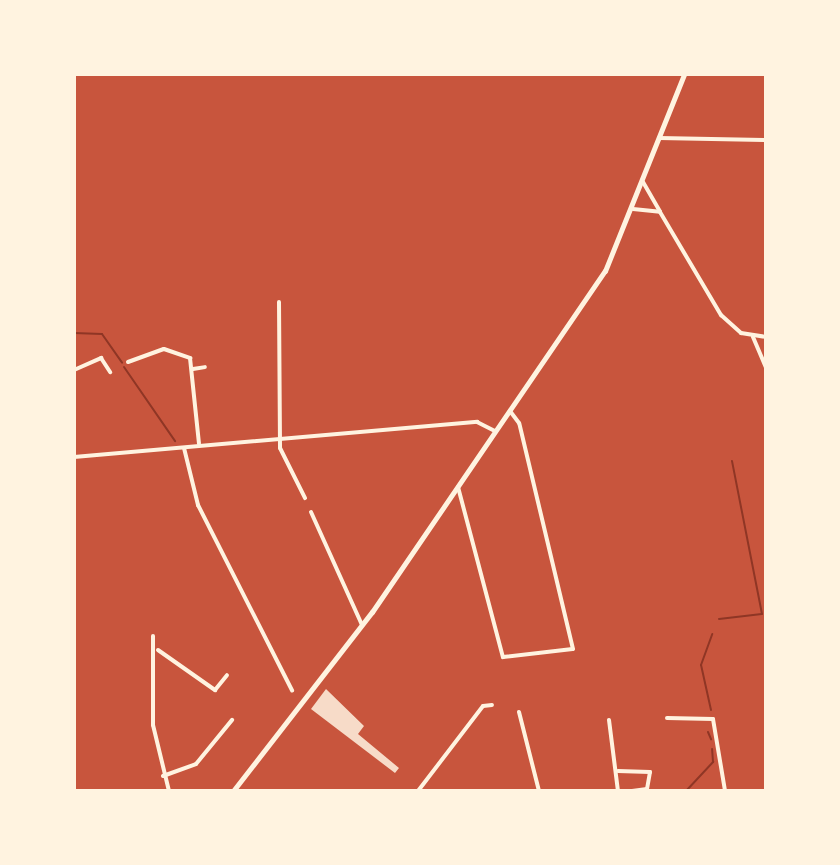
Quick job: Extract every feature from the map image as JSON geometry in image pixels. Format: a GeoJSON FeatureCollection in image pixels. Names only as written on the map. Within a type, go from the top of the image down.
{"type":"FeatureCollection","features":[{"type":"Feature","properties":{"kind":"main road"},"geometry":{"type":"LineString","coordinates":[[233,791],[362,625],[605,271],[633,209],[684,74]]}},
{"type":"Feature","properties":{"kind":"street"},"geometry":{"type":"LineString","coordinates":[[659,138],[766,140]]}},
{"type":"Feature","properties":{"kind":"street"},"geometry":{"type":"LineString","coordinates":[[643,182],[712,304],[753,337],[766,368]]}},
{"type":"Feature","properties":{"kind":"street"},"geometry":{"type":"LineString","coordinates":[[633,209],[660,212]]}},
{"type":"Feature","properties":{"kind":"street"},"geometry":{"type":"LineString","coordinates":[[279,302],[279,439],[305,498]]}},
{"type":"Feature","properties":{"kind":"street"},"geometry":{"type":"LineString","coordinates":[[753,337],[766,337]]}},
{"type":"Feature","properties":{"kind":"street"},"geometry":{"type":"LineString","coordinates":[[128,362],[164,349],[190,358],[199,444]]}},
{"type":"Feature","properties":{"kind":"street"},"geometry":{"type":"LineString","coordinates":[[74,370],[101,358],[110,372]]}},
{"type":"Feature","properties":{"kind":"street"},"geometry":{"type":"LineString","coordinates":[[193,369],[205,367]]}},
{"type":"Feature","properties":{"kind":"street"},"geometry":{"type":"LineString","coordinates":[[458,487],[503,657],[573,649],[519,423],[510,411]]}},
{"type":"Feature","properties":{"kind":"street"},"geometry":{"type":"LineString","coordinates":[[74,457],[477,422],[496,432]]}},
{"type":"Feature","properties":{"kind":"street"},"geometry":{"type":"LineString","coordinates":[[184,448],[198,505],[292,690]]}},
{"type":"Feature","properties":{"kind":"street"},"geometry":{"type":"LineString","coordinates":[[311,512],[362,625]]}},
{"type":"Feature","properties":{"kind":"street"},"geometry":{"type":"LineString","coordinates":[[153,636],[158,650],[153,725],[169,791]]}},
{"type":"Feature","properties":{"kind":"street"},"geometry":{"type":"LineString","coordinates":[[158,650],[215,690],[227,675]]}},
{"type":"Feature","properties":{"kind":"street"},"geometry":{"type":"LineString","coordinates":[[418,791],[483,706],[492,705]]}},
{"type":"Feature","properties":{"kind":"street"},"geometry":{"type":"LineString","coordinates":[[519,712],[539,791]]}},
{"type":"Feature","properties":{"kind":"street"},"geometry":{"type":"LineString","coordinates":[[667,718],[713,719],[725,791]]}},
{"type":"Feature","properties":{"kind":"street"},"geometry":{"type":"LineString","coordinates":[[163,776],[196,764],[232,720]]}},
{"type":"Feature","properties":{"kind":"street"},"geometry":{"type":"LineString","coordinates":[[609,720],[618,771],[618,791]]}},
{"type":"Feature","properties":{"kind":"street"},"geometry":{"type":"LineString","coordinates":[[618,771],[650,772],[647,789],[632,791]]}},
{"type":"Feature","properties":{"kind":"building"},"geometry":{"type":"Polygon","coordinates":[[[326,689],[364,726],[358,734],[399,768],[395,773],[311,709],[326,689]]]}},
{"type":"Feature","properties":{"kind":"waterway"},"geometry":{"type":"LineString","coordinates":[[74,333],[102,334],[122,363]]}},
{"type":"Feature","properties":{"kind":"waterway"},"geometry":{"type":"LineString","coordinates":[[124,367],[175,441]]}},
{"type":"Feature","properties":{"kind":"waterway"},"geometry":{"type":"LineString","coordinates":[[719,619],[762,614],[732,461]]}},
{"type":"Feature","properties":{"kind":"waterway"},"geometry":{"type":"LineString","coordinates":[[711,710],[701,665],[712,634]]}},
{"type":"Feature","properties":{"kind":"waterway"},"geometry":{"type":"LineString","coordinates":[[708,732],[711,739]]}},
{"type":"Feature","properties":{"kind":"waterway"},"geometry":{"type":"LineString","coordinates":[[686,791],[713,762],[712,749]]}}]}
